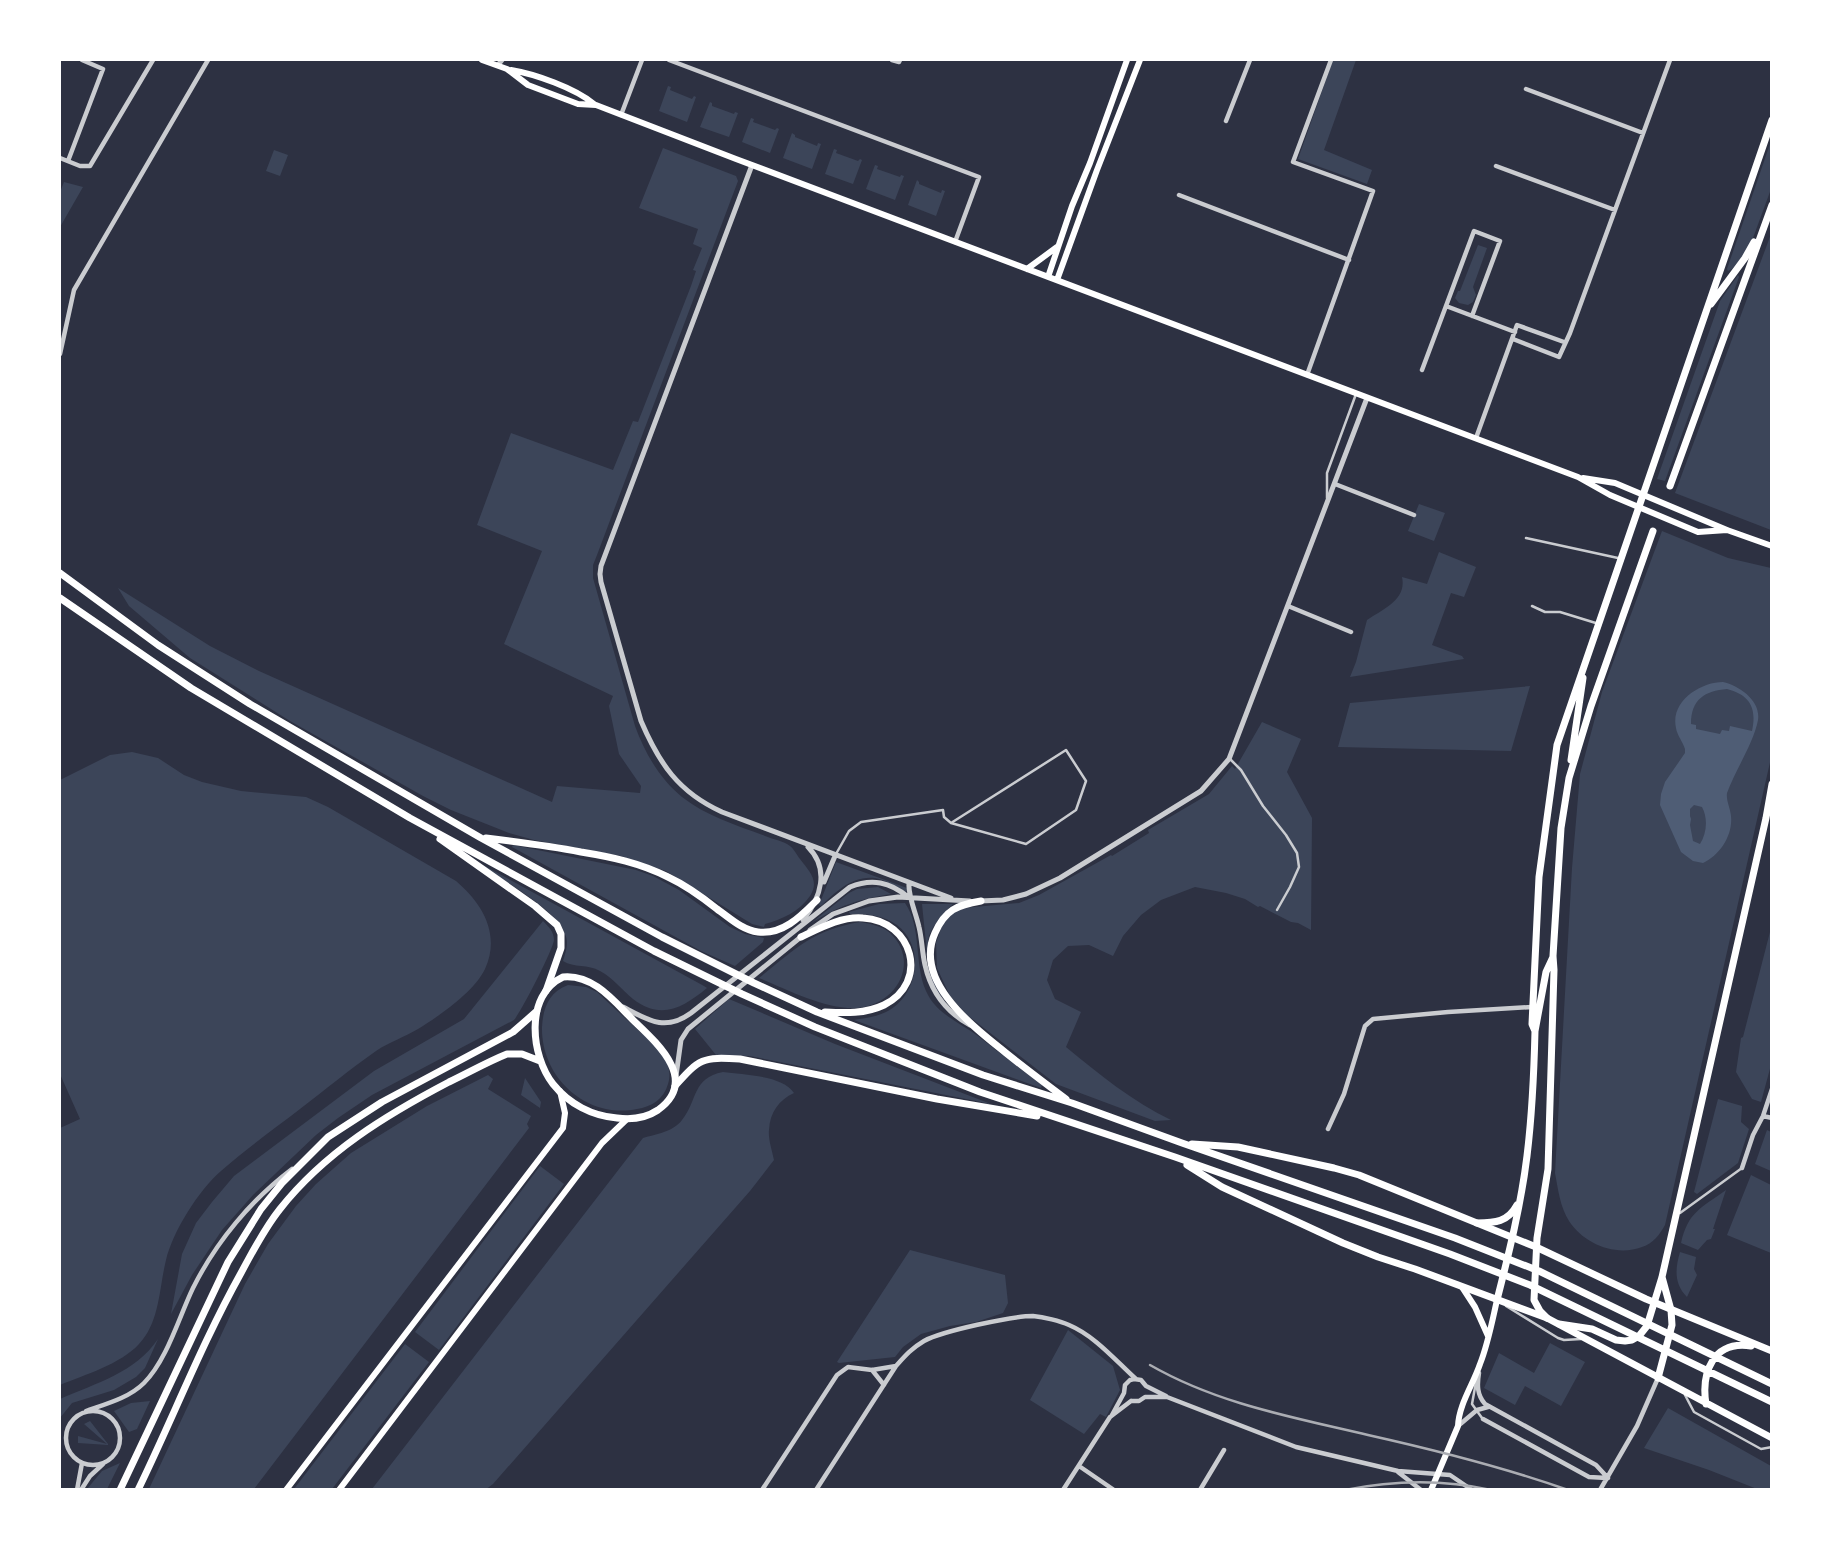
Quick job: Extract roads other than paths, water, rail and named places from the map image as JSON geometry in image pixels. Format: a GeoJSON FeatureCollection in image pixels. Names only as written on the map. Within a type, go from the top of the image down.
{"type":"FeatureCollection","features":[{"type":"Feature","properties":{"kind":"main road"},"geometry":{"type":"LineString","coordinates":[[482,60],[499,61],[528,85],[578,104],[596,105],[1578,477],[1610,495],[1698,532],[1727,530]]}},
{"type":"Feature","properties":{"kind":"main road"},"geometry":{"type":"LineString","coordinates":[[1048,276],[1127,60]]}},
{"type":"Feature","properties":{"kind":"main road"},"geometry":{"type":"LineString","coordinates":[[1057,280],[1140,60]]}},
{"type":"Feature","properties":{"kind":"main road"},"geometry":{"type":"LineString","coordinates":[[1535,1031],[1532,1024],[1532,1007],[1539,877],[1557,745],[1772,120]]}},
{"type":"Feature","properties":{"kind":"main road"},"geometry":{"type":"LineString","coordinates":[[1670,486],[1772,205]]}},
{"type":"Feature","properties":{"kind":"main road"},"geometry":{"type":"LineString","coordinates":[[1707,310],[1745,258],[1763,226]]}},
{"type":"Feature","properties":{"kind":"main road"},"geometry":{"type":"LineString","coordinates":[[1027,269],[1057,247]]}},
{"type":"Feature","properties":{"kind":"main road"},"geometry":{"type":"LineString","coordinates":[[1578,477],[1615,483],[1769,547]]}},
{"type":"Feature","properties":{"kind":"main road"},"geometry":{"type":"LineString","coordinates":[[1569,778],[1591,706],[1653,531]]}},
{"type":"Feature","properties":{"kind":"main road"},"geometry":{"type":"LineString","coordinates":[[60,573],[201,674],[481,838],[662,937],[754,983],[817,1012],[983,1075],[1072,1103],[1455,1238],[1539,1271],[1772,1384]]}},
{"type":"Feature","properties":{"kind":"main road"},"geometry":{"type":"LineString","coordinates":[[60,597],[191,688],[411,818],[715,982],[828,1032],[980,1092],[1175,1157],[1531,1285],[1772,1402]]}},
{"type":"Feature","properties":{"kind":"main road"},"geometry":{"type":"LineString","coordinates":[[1547,1318],[1534,1300],[1536,1247],[1548,1169],[1553,956],[1561,828],[1583,666]]}},
{"type":"Feature","properties":{"kind":"main road"},"geometry":{"type":"LineString","coordinates":[[1557,1324],[1592,1329],[1616,1340],[1625,1341],[1632,1340],[1645,1330],[1651,1315],[1662,1277],[1772,784]]}},
{"type":"Feature","properties":{"kind":"main road"},"geometry":{"type":"LineString","coordinates":[[1766,818],[1772,803]]}},
{"type":"Feature","properties":{"kind":"main road"},"geometry":{"type":"LineString","coordinates":[[411,818],[555,922],[562,943],[537,1011],[540,1061],[560,1091],[590,1112],[627,1119],[643,1117],[656,1111],[670,1097],[675,1082],[699,1062],[711,1059],[740,1059],[1058,1119]]}},
{"type":"Feature","properties":{"kind":"main road"},"geometry":{"type":"LineString","coordinates":[[481,838],[531,843],[641,864],[670,877],[739,925],[755,932],[770,932],[783,928],[817,900]]}},
{"type":"Feature","properties":{"kind":"main road"},"geometry":{"type":"LineString","coordinates":[[981,901],[955,907],[936,930],[931,948],[934,972],[945,995],[962,1016],[1072,1103]]}},
{"type":"Feature","properties":{"kind":"main road"},"geometry":{"type":"LineString","coordinates":[[801,937],[840,921],[863,918],[886,923],[897,931],[906,941],[910,953],[908,979],[901,990],[885,1004],[851,1013],[817,1012]]}},
{"type":"Feature","properties":{"kind":"main road"},"geometry":{"type":"LineString","coordinates":[[1431,1487],[1458,1426],[1458,1415],[1480,1365],[1513,1237],[1527,1159],[1535,1031],[1546,972],[1553,956]]}},
{"type":"Feature","properties":{"kind":"main road"},"geometry":{"type":"LineString","coordinates":[[545,991],[563,977],[576,976],[594,985],[664,1051],[675,1082]]}},
{"type":"Feature","properties":{"kind":"main road"},"geometry":{"type":"LineString","coordinates":[[120,1489],[228,1262],[261,1209],[303,1160],[328,1137],[369,1109],[513,1032],[537,1011]]}},
{"type":"Feature","properties":{"kind":"main road"},"geometry":{"type":"LineString","coordinates":[[138,1489],[225,1301],[265,1229],[293,1193],[352,1140],[421,1097],[506,1054],[522,1054],[540,1061]]}},
{"type":"Feature","properties":{"kind":"main road"},"geometry":{"type":"LineString","coordinates":[[286,1489],[563,1128],[565,1113],[560,1091]]}},
{"type":"Feature","properties":{"kind":"main road"},"geometry":{"type":"LineString","coordinates":[[339,1489],[603,1143],[627,1119]]}},
{"type":"Feature","properties":{"kind":"main road"},"geometry":{"type":"LineString","coordinates":[[1182,1143],[1238,1147],[1347,1171],[1513,1237],[1671,1310],[1768,1350]]}},
{"type":"Feature","properties":{"kind":"main road"},"geometry":{"type":"LineString","coordinates":[[1175,1157],[1222,1187],[1343,1242],[1547,1318],[1772,1438]]}},
{"type":"Feature","properties":{"kind":"main road"},"geometry":{"type":"LineString","coordinates":[[1477,1223],[1502,1221],[1520,1202]]}},
{"type":"Feature","properties":{"kind":"main road"},"geometry":{"type":"LineString","coordinates":[[1658,1378],[1672,1325],[1662,1277]]}},
{"type":"Feature","properties":{"kind":"main road"},"geometry":{"type":"LineString","coordinates":[[1462,1287],[1489,1336]]}},
{"type":"Feature","properties":{"kind":"main road"},"geometry":{"type":"LineString","coordinates":[[1706,1404],[1704,1389],[1708,1368],[1717,1355],[1734,1345],[1768,1350]]}},
{"type":"Feature","properties":{"kind":"main road"},"geometry":{"type":"LineString","coordinates":[[1744,1424],[1772,1433]]}},
{"type":"Feature","properties":{"kind":"street"},"geometry":{"type":"LineString","coordinates":[[68,161],[103,69],[82,60]]}},
{"type":"Feature","properties":{"kind":"street"},"geometry":{"type":"LineString","coordinates":[[60,158],[80,166],[90,166],[153,60]]}},
{"type":"Feature","properties":{"kind":"street"},"geometry":{"type":"LineString","coordinates":[[60,354],[74,290],[208,60]]}},
{"type":"Feature","properties":{"kind":"street"},"geometry":{"type":"LineString","coordinates":[[621,115],[642,60]]}},
{"type":"Feature","properties":{"kind":"street"},"geometry":{"type":"LineString","coordinates":[[669,60],[979,177],[955,242]]}},
{"type":"Feature","properties":{"kind":"street"},"geometry":{"type":"LineString","coordinates":[[892,60],[899,61]]}},
{"type":"Feature","properties":{"kind":"street"},"geometry":{"type":"LineString","coordinates":[[1226,121],[1250,60]]}},
{"type":"Feature","properties":{"kind":"street"},"geometry":{"type":"LineString","coordinates":[[1307,375],[1373,191],[1293,162],[1331,60]]}},
{"type":"Feature","properties":{"kind":"street"},"geometry":{"type":"LineString","coordinates":[[1513,339],[1559,356],[1570,333],[1670,60]]}},
{"type":"Feature","properties":{"kind":"street"},"geometry":{"type":"LineString","coordinates":[[1526,89],[1643,133]]}},
{"type":"Feature","properties":{"kind":"street"},"geometry":{"type":"LineString","coordinates":[[752,165],[600,574],[641,721],[665,768],[685,789],[715,809],[957,901]]}},
{"type":"Feature","properties":{"kind":"street"},"geometry":{"type":"LineString","coordinates":[[1496,166],[1615,210]]}},
{"type":"Feature","properties":{"kind":"street"},"geometry":{"type":"LineString","coordinates":[[1179,195],[1349,260]]}},
{"type":"Feature","properties":{"kind":"street"},"geometry":{"type":"LineString","coordinates":[[1422,370],[1474,231],[1500,241],[1472,316]]}},
{"type":"Feature","properties":{"kind":"street"},"geometry":{"type":"LineString","coordinates":[[1446,306],[1515,332]]}},
{"type":"Feature","properties":{"kind":"street"},"geometry":{"type":"LineString","coordinates":[[1475,439],[1517,325],[1564,342]]}},
{"type":"Feature","properties":{"kind":"street"},"geometry":{"type":"LineString","coordinates":[[675,1082],[681,1040],[688,1029],[833,914],[857,904],[898,897],[957,901],[1014,898],[1060,878],[1201,791],[1229,759],[1367,398]]}},
{"type":"Feature","properties":{"kind":"street"},"geometry":{"type":"LineString","coordinates":[[1335,484],[1415,516]]}},
{"type":"Feature","properties":{"kind":"street"},"geometry":{"type":"LineString","coordinates":[[1288,606],[1351,632]]}},
{"type":"Feature","properties":{"kind":"street"},"geometry":{"type":"LineString","coordinates":[[803,844],[817,859],[821,887]]}},
{"type":"Feature","properties":{"kind":"street"},"geometry":{"type":"LineString","coordinates":[[795,930],[817,900],[835,856]]}},
{"type":"Feature","properties":{"kind":"street"},"geometry":{"type":"LineString","coordinates":[[615,1003],[657,1023],[680,1020],[850,887],[872,881],[898,890],[911,899]]}},
{"type":"Feature","properties":{"kind":"street"},"geometry":{"type":"LineString","coordinates":[[909,884],[927,973],[935,992],[953,1014],[976,1029]]}},
{"type":"Feature","properties":{"kind":"street"},"geometry":{"type":"LineString","coordinates":[[1328,1129],[1350,1076],[1365,1026],[1373,1019],[1532,1007]]}},
{"type":"Feature","properties":{"kind":"street"},"geometry":{"type":"LineString","coordinates":[[1742,1168],[1772,1089]]}},
{"type":"Feature","properties":{"kind":"street"},"geometry":{"type":"LineString","coordinates":[[1763,1116],[1772,1118]]}},
{"type":"Feature","properties":{"kind":"street"},"geometry":{"type":"LineString","coordinates":[[103,1464],[82,1463],[71,1454],[66,1434],[71,1422],[86,1411],[126,1396],[153,1373],[191,1291],[217,1246],[255,1200],[303,1160]]}},
{"type":"Feature","properties":{"kind":"street"},"geometry":{"type":"LineString","coordinates":[[816,1489],[896,1366],[909,1351],[926,1339],[1007,1319],[1035,1316],[1069,1324],[1090,1337],[1136,1379],[1167,1397],[1296,1447],[1398,1471],[1450,1475],[1472,1489]]}},
{"type":"Feature","properties":{"kind":"street"},"geometry":{"type":"LineString","coordinates":[[1063,1489],[1124,1393],[1127,1382],[1120,1364]]}},
{"type":"Feature","properties":{"kind":"street"},"geometry":{"type":"LineString","coordinates":[[1480,1365],[1477,1388],[1480,1398],[1489,1407],[1596,1465],[1608,1478]]}},
{"type":"Feature","properties":{"kind":"street"},"geometry":{"type":"LineString","coordinates":[[762,1489],[837,1375],[848,1367],[872,1370],[896,1366]]}},
{"type":"Feature","properties":{"kind":"street"},"geometry":{"type":"LineString","coordinates":[[872,1370],[884,1385]]}},
{"type":"Feature","properties":{"kind":"street"},"geometry":{"type":"LineString","coordinates":[[1603,1489],[1637,1426],[1658,1378]]}},
{"type":"Feature","properties":{"kind":"street"},"geometry":{"type":"LineString","coordinates":[[1127,1382],[1136,1379]]}},
{"type":"Feature","properties":{"kind":"street"},"geometry":{"type":"LineString","coordinates":[[1145,1397],[1146,1386]]}},
{"type":"Feature","properties":{"kind":"street"},"geometry":{"type":"LineString","coordinates":[[1124,1393],[1131,1401]]}},
{"type":"Feature","properties":{"kind":"street"},"geometry":{"type":"LineString","coordinates":[[1111,1417],[1131,1401],[1139,1401],[1145,1397],[1167,1397]]}},
{"type":"Feature","properties":{"kind":"street"},"geometry":{"type":"LineString","coordinates":[[1458,1426],[1477,1410],[1489,1407]]}},
{"type":"Feature","properties":{"kind":"street"},"geometry":{"type":"LineString","coordinates":[[79,1489],[111,1459],[120,1443],[118,1425],[112,1418],[96,1410],[86,1411]]}},
{"type":"Feature","properties":{"kind":"street"},"geometry":{"type":"LineString","coordinates":[[1483,1419],[1590,1477],[1608,1478]]}},
{"type":"Feature","properties":{"kind":"street"},"geometry":{"type":"LineString","coordinates":[[1199,1489],[1224,1450]]}},
{"type":"Feature","properties":{"kind":"street"},"geometry":{"type":"LineString","coordinates":[[79,1489],[82,1463]]}},
{"type":"Feature","properties":{"kind":"street"},"geometry":{"type":"LineString","coordinates":[[1079,1466],[1114,1489]]}},
{"type":"Feature","properties":{"kind":"street"},"geometry":{"type":"LineString","coordinates":[[1398,1471],[1421,1489]]}},
{"type":"Feature","properties":{"kind":"street"},"geometry":{"type":"LineString","coordinates":[[1409,1480],[1414,1489]]}},
{"type":"Feature","properties":{"kind":"lane"},"geometry":{"type":"LineString","coordinates":[[1326,508],[1327,473],[1356,394]]}},
{"type":"Feature","properties":{"kind":"lane"},"geometry":{"type":"LineString","coordinates":[[1525,538],[1621,559]]}},
{"type":"Feature","properties":{"kind":"lane"},"geometry":{"type":"LineString","coordinates":[[1532,606],[1545,612],[1560,612],[1599,624]]}},
{"type":"Feature","properties":{"kind":"lane"},"geometry":{"type":"LineString","coordinates":[[835,856],[853,826],[867,820],[943,810],[944,817],[951,823],[1026,844],[1076,810],[1086,781],[1066,750],[951,823]]}},
{"type":"Feature","properties":{"kind":"lane"},"geometry":{"type":"LineString","coordinates":[[1229,759],[1241,770],[1297,853],[1299,867],[1277,911]]}},
{"type":"Feature","properties":{"kind":"lane"},"geometry":{"type":"LineString","coordinates":[[1674,1217],[1742,1168]]}},
{"type":"Feature","properties":{"kind":"lane"},"geometry":{"type":"LineString","coordinates":[[1497,1300],[1558,1338],[1586,1339]]}},
{"type":"Feature","properties":{"kind":"lane"},"geometry":{"type":"LineString","coordinates":[[1480,1365],[1472,1404],[1483,1419]]}},
{"type":"Feature","properties":{"kind":"lane"},"geometry":{"type":"LineString","coordinates":[[1684,1392],[1694,1412],[1761,1449],[1772,1447]]}},
{"type":"Feature","properties":{"kind":"railway"},"geometry":{"type":"LineString","coordinates":[[1150,1365],[1229,1400],[1469,1460],[1568,1490]]}},
{"type":"Feature","properties":{"kind":"railway"},"geometry":{"type":"LineString","coordinates":[[1345,1490],[1418,1482],[1491,1490]]}}]}
